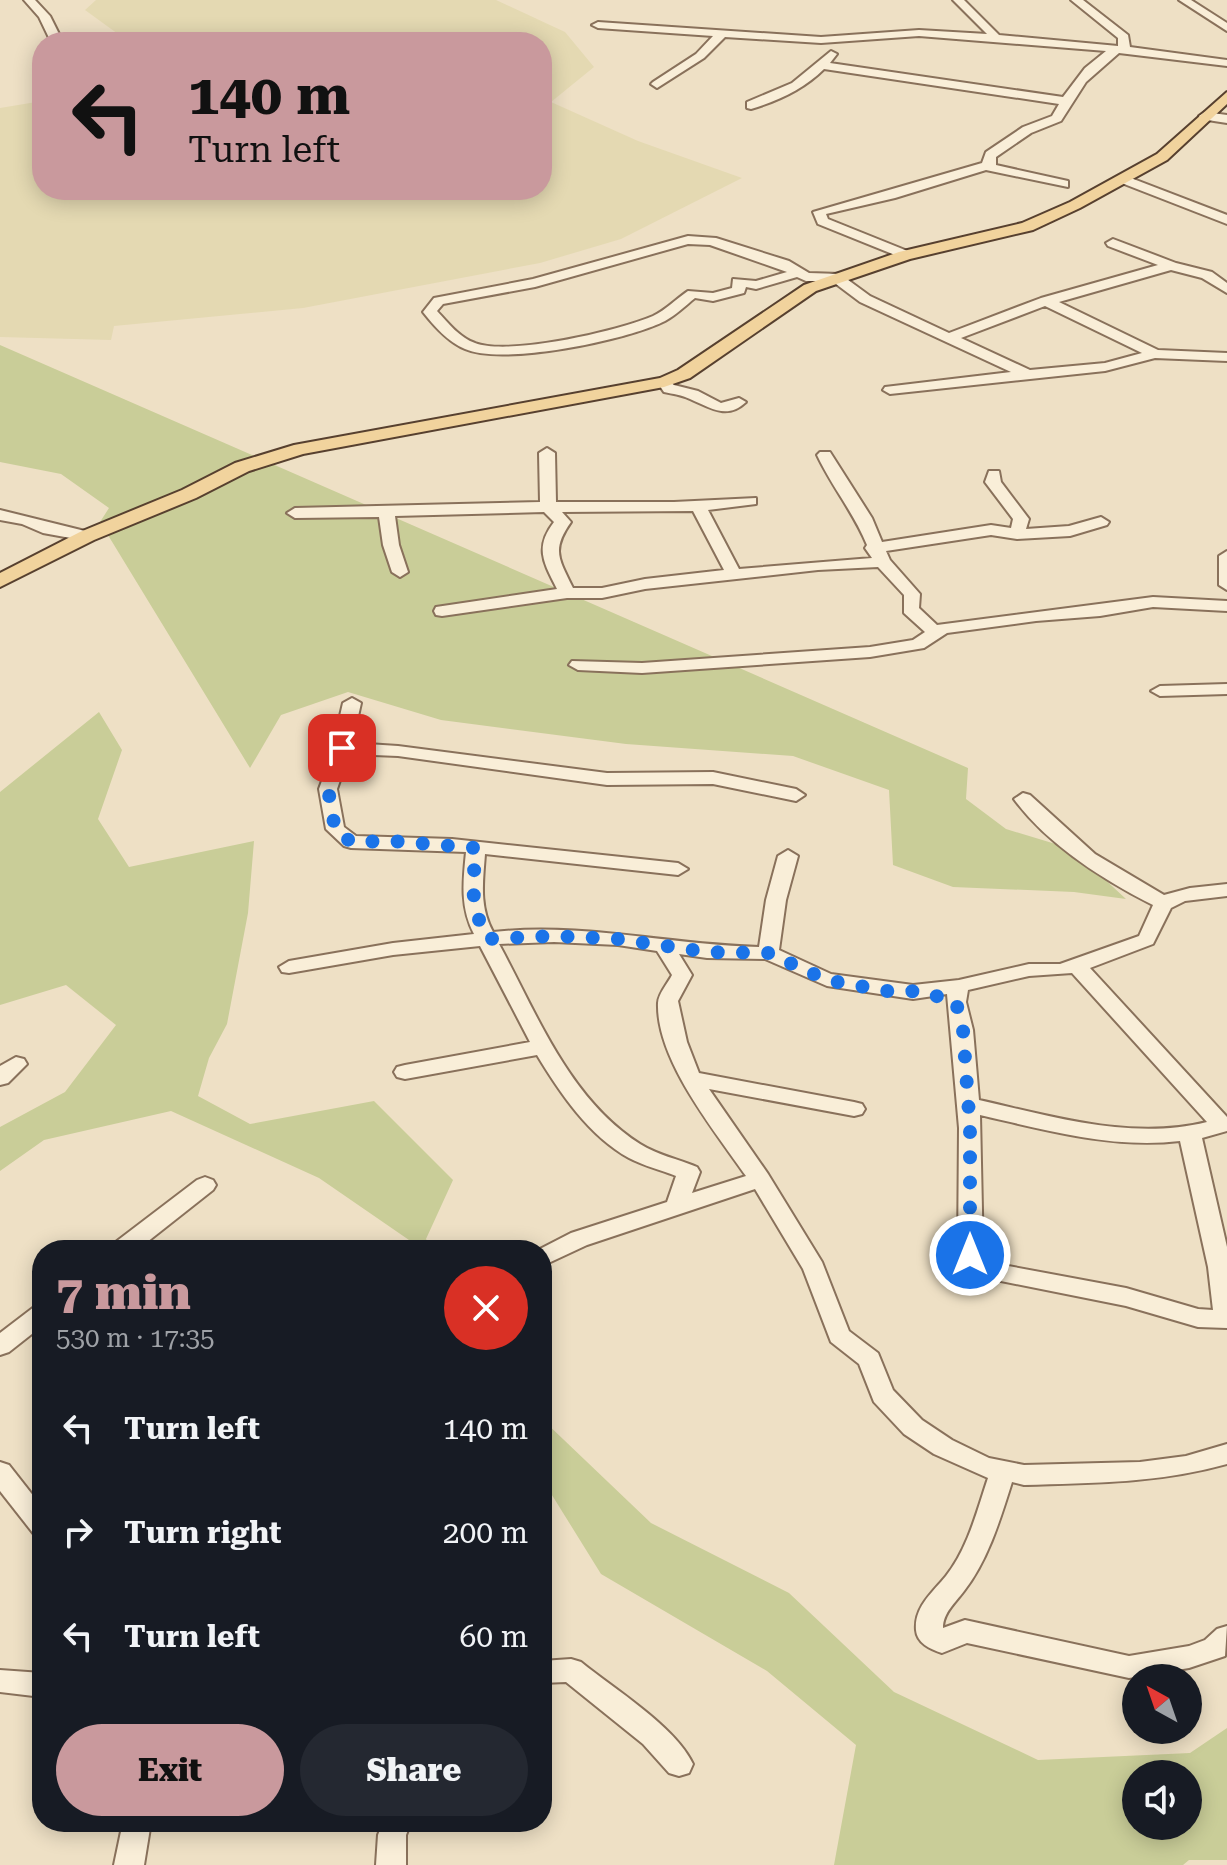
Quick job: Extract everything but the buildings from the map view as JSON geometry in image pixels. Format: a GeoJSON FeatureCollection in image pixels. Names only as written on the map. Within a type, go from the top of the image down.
{"type":"FeatureCollection","features":[{"type":"Feature","properties":{"kind":"main road"},"geometry":{"type":"LineString","coordinates":[[0,581],[87,536],[189,494],[242,467],[300,449],[664,382],[684,374],[810,288],[905,255],[1027,227],[1123,179],[1162,157],[1227,96]]}},
{"type":"Feature","properties":{"kind":"street"},"geometry":{"type":"LineString","coordinates":[[29,0],[44,16],[52,32]]}},
{"type":"Feature","properties":{"kind":"street"},"geometry":{"type":"LineString","coordinates":[[958,0],[993,33],[994,39]]}},
{"type":"Feature","properties":{"kind":"street"},"geometry":{"type":"LineString","coordinates":[[988,165],[990,155],[1000,147],[1027,130],[1057,118],[1065,101],[1124,37],[1076,0]]}},
{"type":"Feature","properties":{"kind":"street"},"geometry":{"type":"LineString","coordinates":[[1184,0],[1227,28]]}},
{"type":"Feature","properties":{"kind":"street"},"geometry":{"type":"LineString","coordinates":[[598,25],[832,40],[919,33],[1227,63]]}},
{"type":"Feature","properties":{"kind":"street"},"geometry":{"type":"LineString","coordinates":[[657,84],[700,56],[722,33]]}},
{"type":"Feature","properties":{"kind":"street"},"geometry":{"type":"LineString","coordinates":[[751,105],[810,79],[825,66],[835,48],[832,40]]}},
{"type":"Feature","properties":{"kind":"street"},"geometry":{"type":"LineString","coordinates":[[825,66],[1065,101]]}},
{"type":"Feature","properties":{"kind":"street"},"geometry":{"type":"LineString","coordinates":[[1205,116],[1227,119]]}},
{"type":"Feature","properties":{"kind":"street"},"geometry":{"type":"LineString","coordinates":[[905,255],[823,221],[819,212],[890,195],[988,165],[1064,184]]}},
{"type":"Feature","properties":{"kind":"street"},"geometry":{"type":"LineString","coordinates":[[1123,179],[1227,220]]}},
{"type":"Feature","properties":{"kind":"street"},"geometry":{"type":"LineString","coordinates":[[801,272],[756,285],[738,282],[739,290],[713,297],[693,294],[662,317],[605,335],[518,349],[475,349],[450,333],[430,312],[439,301],[535,283],[688,240],[711,241],[801,272],[806,277],[835,277],[865,299],[1028,375]]}},
{"type":"Feature","properties":{"kind":"street"},"geometry":{"type":"LineString","coordinates":[[1113,243],[1171,266],[1207,275],[1227,289]]}},
{"type":"Feature","properties":{"kind":"street"},"geometry":{"type":"LineString","coordinates":[[952,337],[1046,301],[1171,266]]}},
{"type":"Feature","properties":{"kind":"street"},"geometry":{"type":"LineString","coordinates":[[1046,301],[1155,354]]}},
{"type":"Feature","properties":{"kind":"street"},"geometry":{"type":"LineString","coordinates":[[890,390],[1105,367],[1155,354],[1227,357]]}},
{"type":"Feature","properties":{"kind":"street"},"geometry":{"type":"LineString","coordinates":[[664,382],[669,389],[694,394],[712,407],[729,408],[739,402]]}},
{"type":"Feature","properties":{"kind":"street"},"geometry":{"type":"LineString","coordinates":[[547,453],[548,507],[563,522],[551,537],[551,560],[567,593]]}},
{"type":"Feature","properties":{"kind":"street"},"geometry":{"type":"LineString","coordinates":[[825,455],[864,518],[878,555],[912,594],[910,609],[934,632]]}},
{"type":"Feature","properties":{"kind":"street"},"geometry":{"type":"LineString","coordinates":[[994,474],[993,482],[1021,519],[1017,534]]}},
{"type":"Feature","properties":{"kind":"street"},"geometry":{"type":"LineString","coordinates":[[295,513],[387,514],[548,507],[699,508],[750,501]]}},
{"type":"Feature","properties":{"kind":"street"},"geometry":{"type":"LineString","coordinates":[[699,508],[735,576]]}},
{"type":"Feature","properties":{"kind":"street"},"geometry":{"type":"LineString","coordinates":[[387,514],[400,572]]}},
{"type":"Feature","properties":{"kind":"street"},"geometry":{"type":"LineString","coordinates":[[0,515],[27,520],[43,528],[87,536]]}},
{"type":"Feature","properties":{"kind":"street"},"geometry":{"type":"LineString","coordinates":[[442,611],[567,593],[602,593],[645,584],[818,565],[991,530],[1017,534],[1070,531],[1101,522]]}},
{"type":"Feature","properties":{"kind":"street"},"geometry":{"type":"LineString","coordinates":[[1227,556],[1227,585]]}},
{"type":"Feature","properties":{"kind":"street"},"geometry":{"type":"LineString","coordinates":[[578,665],[642,668],[870,652],[918,644],[934,632],[958,626],[1153,602],[1227,606]]}},
{"type":"Feature","properties":{"kind":"street"},"geometry":{"type":"LineString","coordinates":[[1160,691],[1227,689]]}},
{"type":"Feature","properties":{"kind":"street"},"geometry":{"type":"LineString","coordinates":[[352,703],[342,748],[328,789],[335,829],[343,838],[351,842],[392,841],[678,869]]}},
{"type":"Feature","properties":{"kind":"street"},"geometry":{"type":"LineString","coordinates":[[342,748],[398,751],[607,779],[713,778],[796,795]]}},
{"type":"Feature","properties":{"kind":"street"},"geometry":{"type":"LineString","coordinates":[[1023,799],[1071,846],[1102,869],[1164,903]]}},
{"type":"Feature","properties":{"kind":"street"},"geometry":{"type":"LineString","coordinates":[[476,848],[472,895],[475,917],[541,1047],[583,1104],[628,1148],[689,1172],[677,1204]]}},
{"type":"Feature","properties":{"kind":"street"},"geometry":{"type":"LineString","coordinates":[[768,953],[788,856]]}},
{"type":"Feature","properties":{"kind":"street"},"geometry":{"type":"LineString","coordinates":[[289,967],[393,949],[554,936],[663,944],[707,952],[768,953],[827,980],[893,992],[958,994],[1029,970],[1060,970],[1093,961],[1146,940],[1164,903],[1227,890]]}},
{"type":"Feature","properties":{"kind":"street"},"geometry":{"type":"LineString","coordinates":[[663,944],[682,975],[668,1001],[676,1042],[691,1079],[760,1179],[814,1268],[839,1336],[869,1359],[883,1395],[913,1427],[943,1447],[984,1467],[1024,1475],[1140,1472],[1186,1466],[1227,1454]]}},
{"type":"Feature","properties":{"kind":"street"},"geometry":{"type":"LineString","coordinates":[[968,1105],[1126,1137],[1190,1135],[1225,1125],[1075,964]]}},
{"type":"Feature","properties":{"kind":"street"},"geometry":{"type":"LineString","coordinates":[[958,994],[968,1105],[970,1255],[975,1264],[986,1270],[1072,1289],[1126,1297],[1198,1318],[1226,1319],[1220,1267],[1190,1135]]}},
{"type":"Feature","properties":{"kind":"street"},"geometry":{"type":"LineString","coordinates":[[405,1072],[541,1047]]}},
{"type":"Feature","properties":{"kind":"street"},"geometry":{"type":"LineString","coordinates":[[691,1079],[854,1109]]}},
{"type":"Feature","properties":{"kind":"street"},"geometry":{"type":"LineString","coordinates":[[552,1253],[579,1239],[677,1204],[760,1179]]}},
{"type":"Feature","properties":{"kind":"street"},"geometry":{"type":"LineString","coordinates":[[134,1240],[205,1185]]}},
{"type":"Feature","properties":{"kind":"street"},"geometry":{"type":"LineString","coordinates":[[0,1346],[32,1321]]}},
{"type":"Feature","properties":{"kind":"street"},"geometry":{"type":"LineString","coordinates":[[0,1472],[32,1513]]}},
{"type":"Feature","properties":{"kind":"street"},"geometry":{"type":"LineString","coordinates":[[1003,1472],[980,1540],[958,1580],[930,1615],[929,1633],[942,1642],[965,1631],[1129,1667],[1189,1657],[1215,1648],[1227,1637]]}},
{"type":"Feature","properties":{"kind":"street"},"geometry":{"type":"LineString","coordinates":[[552,1671],[571,1670],[653,1736],[679,1764]]}},
{"type":"Feature","properties":{"kind":"street"},"geometry":{"type":"LineString","coordinates":[[0,1681],[32,1684]]}},
{"type":"Feature","properties":{"kind":"street"},"geometry":{"type":"LineString","coordinates":[[129,1865],[135,1832]]}},
{"type":"Feature","properties":{"kind":"street"},"geometry":{"type":"LineString","coordinates":[[391,1865],[393,1832]]}},
{"type":"Feature","properties":{"kind":"shaded area"},"geometry":{"type":"Polygon","coordinates":[[[96,0],[496,0],[565,32],[594,67],[552,101],[552,32],[115,32],[85,10],[96,0]]]}},
{"type":"Feature","properties":{"kind":"shaded area"},"geometry":{"type":"Polygon","coordinates":[[[552,102],[638,141],[742,178],[621,239],[540,263],[303,308],[114,326],[111,340],[0,337],[0,108],[32,103],[32,200],[552,200],[552,102]]]}},
{"type":"Feature","properties":{"kind":"green space"},"geometry":{"type":"Polygon","coordinates":[[[0,345],[968,768],[966,799],[1006,829],[1072,849],[1126,899],[1074,892],[953,887],[893,865],[889,790],[793,756],[626,744],[441,720],[348,692],[281,715],[250,768],[100,522],[109,508],[61,474],[0,462],[0,345]]]}},
{"type":"Feature","properties":{"kind":"green space"},"geometry":{"type":"Polygon","coordinates":[[[99,712],[122,750],[98,819],[129,867],[254,841],[248,913],[227,1024],[209,1058],[198,1096],[250,1124],[374,1101],[453,1180],[427,1240],[409,1240],[319,1178],[171,1111],[44,1140],[0,1171],[0,1127],[65,1092],[116,1025],[66,985],[0,1005],[0,792],[99,712]]]}},
{"type":"Feature","properties":{"kind":"green space"},"geometry":{"type":"Polygon","coordinates":[[[552,1429],[651,1523],[789,1593],[894,1692],[1038,1760],[1190,1753],[1227,1728],[1227,1860],[1189,1860],[1183,1865],[834,1865],[856,1745],[767,1671],[601,1574],[552,1495],[552,1429]]]}},
{"type":"Feature","properties":{"kind":"route"},"geometry":{"type":"LineString","coordinates":[[342,748],[328,789],[335,829],[351,842],[392,841],[476,848],[472,895],[475,917],[488,939],[554,936],[618,939],[707,952],[768,953],[827,980],[893,992],[920,991],[956,1002],[957,1016],[963,1030],[970,1128],[970,1255]]}}]}
